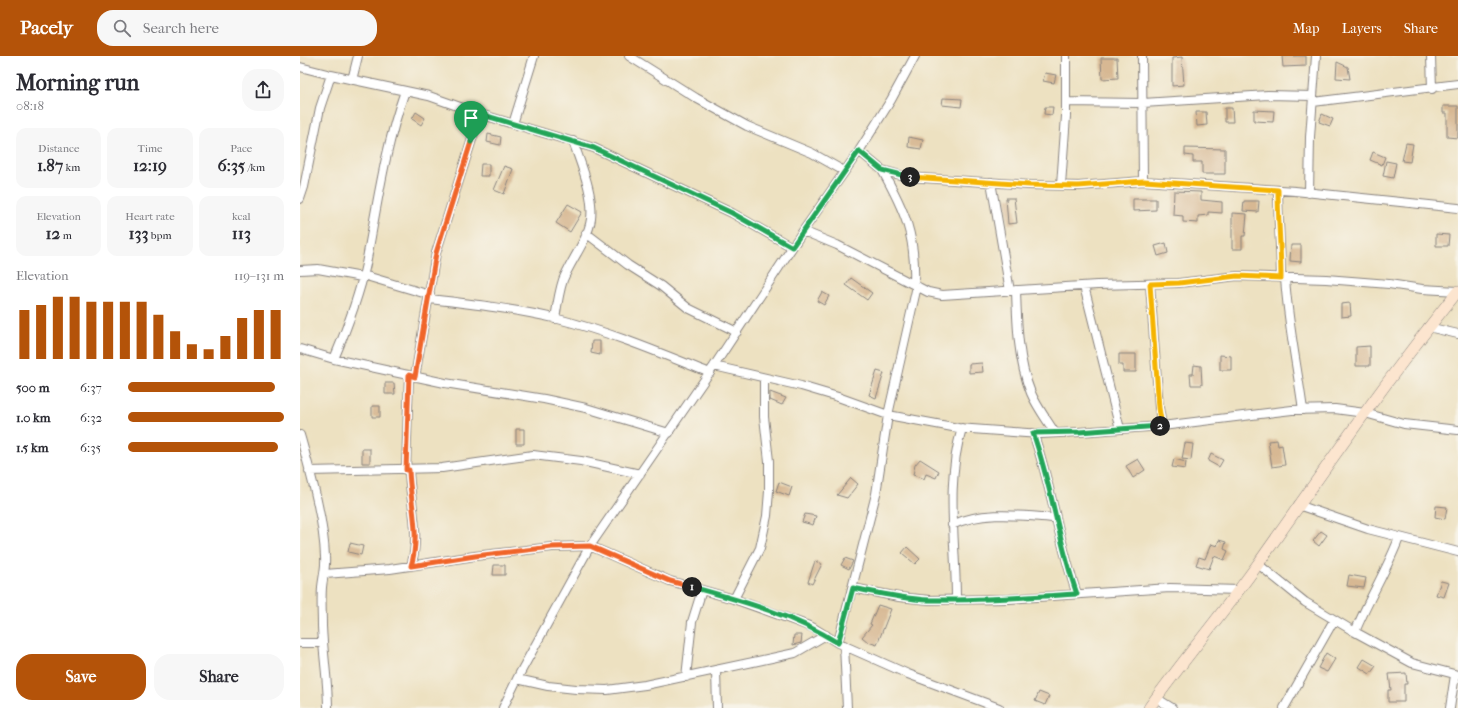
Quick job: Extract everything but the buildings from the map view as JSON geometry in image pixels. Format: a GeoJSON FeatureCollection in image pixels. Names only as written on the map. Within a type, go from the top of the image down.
{"type":"FeatureCollection","features":[{"type":"Feature","properties":{"kind":"street"},"geometry":{"type":"LineString","coordinates":[[352,80],[358,56]]}},
{"type":"Feature","properties":{"kind":"street"},"geometry":{"type":"LineString","coordinates":[[513,124],[534,56]]}},
{"type":"Feature","properties":{"kind":"street"},"geometry":{"type":"LineString","coordinates":[[629,56],[696,98],[747,126],[812,153],[844,171]]}},
{"type":"Feature","properties":{"kind":"street"},"geometry":{"type":"LineString","coordinates":[[503,708],[517,679],[590,546],[712,370],[792,247],[859,151],[891,100],[915,56]]}},
{"type":"Feature","properties":{"kind":"street"},"geometry":{"type":"LineString","coordinates":[[1061,185],[1065,144],[1066,56]]}},
{"type":"Feature","properties":{"kind":"street"},"geometry":{"type":"LineString","coordinates":[[1142,56],[1144,181]]}},
{"type":"Feature","properties":{"kind":"street"},"geometry":{"type":"LineString","coordinates":[[1309,193],[1316,56]]}},
{"type":"Feature","properties":{"kind":"street"},"geometry":{"type":"LineString","coordinates":[[1430,56],[1432,89]]}},
{"type":"Feature","properties":{"kind":"street"},"geometry":{"type":"LineString","coordinates":[[300,66],[352,80],[428,96],[480,114],[594,148],[633,165],[732,213],[792,247]]}},
{"type":"Feature","properties":{"kind":"street"},"geometry":{"type":"LineString","coordinates":[[300,199],[304,187],[320,108],[332,75]]}},
{"type":"Feature","properties":{"kind":"street"},"geometry":{"type":"LineString","coordinates":[[1066,102],[1143,103],[1268,95],[1313,99],[1432,89],[1458,84]]}},
{"type":"Feature","properties":{"kind":"street"},"geometry":{"type":"LineString","coordinates":[[334,359],[356,302],[394,121],[405,91]]}},
{"type":"Feature","properties":{"kind":"street"},"geometry":{"type":"LineString","coordinates":[[411,566],[414,556],[416,536],[407,470],[412,376],[429,297],[436,253],[480,114]]}},
{"type":"Feature","properties":{"kind":"street"},"geometry":{"type":"LineString","coordinates":[[555,319],[563,280],[586,233],[591,218],[591,206],[573,142]]}},
{"type":"Feature","properties":{"kind":"street"},"geometry":{"type":"LineString","coordinates":[[847,708],[841,644],[876,494],[888,415],[915,285],[912,239],[904,211],[882,170],[859,151]]}},
{"type":"Feature","properties":{"kind":"street"},"geometry":{"type":"LineString","coordinates":[[882,170],[907,176],[1061,185],[1144,181],[1278,190],[1458,208]]}},
{"type":"Feature","properties":{"kind":"street"},"geometry":{"type":"LineString","coordinates":[[991,182],[1013,290],[1020,348],[1031,393],[1055,433]]}},
{"type":"Feature","properties":{"kind":"street"},"geometry":{"type":"LineString","coordinates":[[1278,190],[1278,223],[1281,239],[1283,278],[1289,326],[1295,349],[1303,410]]}},
{"type":"Feature","properties":{"kind":"street"},"geometry":{"type":"LineString","coordinates":[[803,231],[837,245],[928,292],[942,295],[1084,286],[1179,283],[1237,276],[1326,279],[1389,284],[1422,289],[1458,291]]}},
{"type":"Feature","properties":{"kind":"street"},"geometry":{"type":"LineString","coordinates":[[586,233],[628,265],[661,286],[688,308],[737,332]]}},
{"type":"Feature","properties":{"kind":"street"},"geometry":{"type":"LineString","coordinates":[[300,270],[318,269],[362,276],[429,297],[511,310],[555,319],[639,345],[712,370],[764,378],[838,397],[888,415],[962,428],[1055,433],[1162,426],[1303,410],[1335,409],[1365,413],[1404,424],[1458,430]]}},
{"type":"Feature","properties":{"kind":"street"},"geometry":{"type":"LineString","coordinates":[[1150,284],[1159,408],[1162,426]]}},
{"type":"Feature","properties":{"kind":"street"},"geometry":{"type":"LineString","coordinates":[[1084,286],[1120,429]]}},
{"type":"Feature","properties":{"kind":"street"},"geometry":{"type":"LineString","coordinates":[[1149,708],[1239,590],[1298,504],[1428,327],[1458,291]]}},
{"type":"Feature","properties":{"kind":"street"},"geometry":{"type":"LineString","coordinates":[[1428,327],[1458,334]]}},
{"type":"Feature","properties":{"kind":"street"},"geometry":{"type":"LineString","coordinates":[[300,349],[334,359],[445,384],[544,399],[586,408],[669,433]]}},
{"type":"Feature","properties":{"kind":"street"},"geometry":{"type":"LineString","coordinates":[[734,599],[760,548],[767,516],[769,460],[765,430],[764,378]]}},
{"type":"Feature","properties":{"kind":"street"},"geometry":{"type":"LineString","coordinates":[[956,599],[952,525],[956,449],[962,428]]}},
{"type":"Feature","properties":{"kind":"street"},"geometry":{"type":"LineString","coordinates":[[1033,433],[1043,460],[1066,565],[1077,594]]}},
{"type":"Feature","properties":{"kind":"street"},"geometry":{"type":"LineString","coordinates":[[300,435],[310,471],[323,537],[325,556],[325,574],[322,586],[323,643],[328,688],[328,708]]}},
{"type":"Feature","properties":{"kind":"street"},"geometry":{"type":"LineString","coordinates":[[310,471],[407,470],[455,466],[533,455],[581,460],[640,474]]}},
{"type":"Feature","properties":{"kind":"street"},"geometry":{"type":"LineString","coordinates":[[1298,504],[1400,538],[1458,552]]}},
{"type":"Feature","properties":{"kind":"street"},"geometry":{"type":"LineString","coordinates":[[952,525],[963,520],[983,517],[1056,518]]}},
{"type":"Feature","properties":{"kind":"street"},"geometry":{"type":"LineString","coordinates":[[1355,632],[1367,604],[1391,559],[1400,538]]}},
{"type":"Feature","properties":{"kind":"street"},"geometry":{"type":"LineString","coordinates":[[325,574],[411,566],[475,556],[552,547],[590,546],[670,581],[734,599],[812,627],[841,644],[908,674],[999,708]]}},
{"type":"Feature","properties":{"kind":"street"},"geometry":{"type":"LineString","coordinates":[[1258,564],[1305,602],[1412,664],[1456,675],[1450,708]]}},
{"type":"Feature","properties":{"kind":"street"},"geometry":{"type":"LineString","coordinates":[[853,588],[921,599],[1009,599],[1170,588],[1239,590]]}},
{"type":"Feature","properties":{"kind":"street"},"geometry":{"type":"LineString","coordinates":[[686,677],[692,622],[702,590]]}},
{"type":"Feature","properties":{"kind":"street"},"geometry":{"type":"LineString","coordinates":[[1284,708],[1334,620]]}},
{"type":"Feature","properties":{"kind":"street"},"geometry":{"type":"LineString","coordinates":[[517,679],[548,686],[576,689],[607,690],[645,685],[795,653],[826,635]]}},
{"type":"Feature","properties":{"kind":"street"},"geometry":{"type":"LineString","coordinates":[[300,643],[323,643]]}},
{"type":"Feature","properties":{"kind":"street"},"geometry":{"type":"LineString","coordinates":[[716,670],[717,708]]}},
{"type":"Feature","properties":{"kind":"street"},"geometry":{"type":"LineString","coordinates":[[1156,698],[1172,708]]}},
{"type":"Feature","properties":{"kind":"route"},"geometry":{"type":"LineString","coordinates":[[480,114],[594,148],[633,165],[687,193],[732,213],[792,247],[859,151],[882,170],[893,174],[907,176],[1030,185],[1078,186],[1144,181],[1278,190],[1278,223],[1281,239],[1281,278],[1237,276],[1179,283],[1150,284],[1155,365],[1162,426],[1079,432],[1033,433],[1043,460],[1066,565],[1077,594],[1009,599],[929,600],[899,597],[853,588],[838,643],[812,627],[784,616],[734,599],[670,581],[590,546],[552,547],[475,556],[411,566],[414,556],[416,536],[409,486],[409,470],[406,470],[408,426],[407,400],[409,375],[415,377],[436,253],[471,142],[480,114]]}}]}
